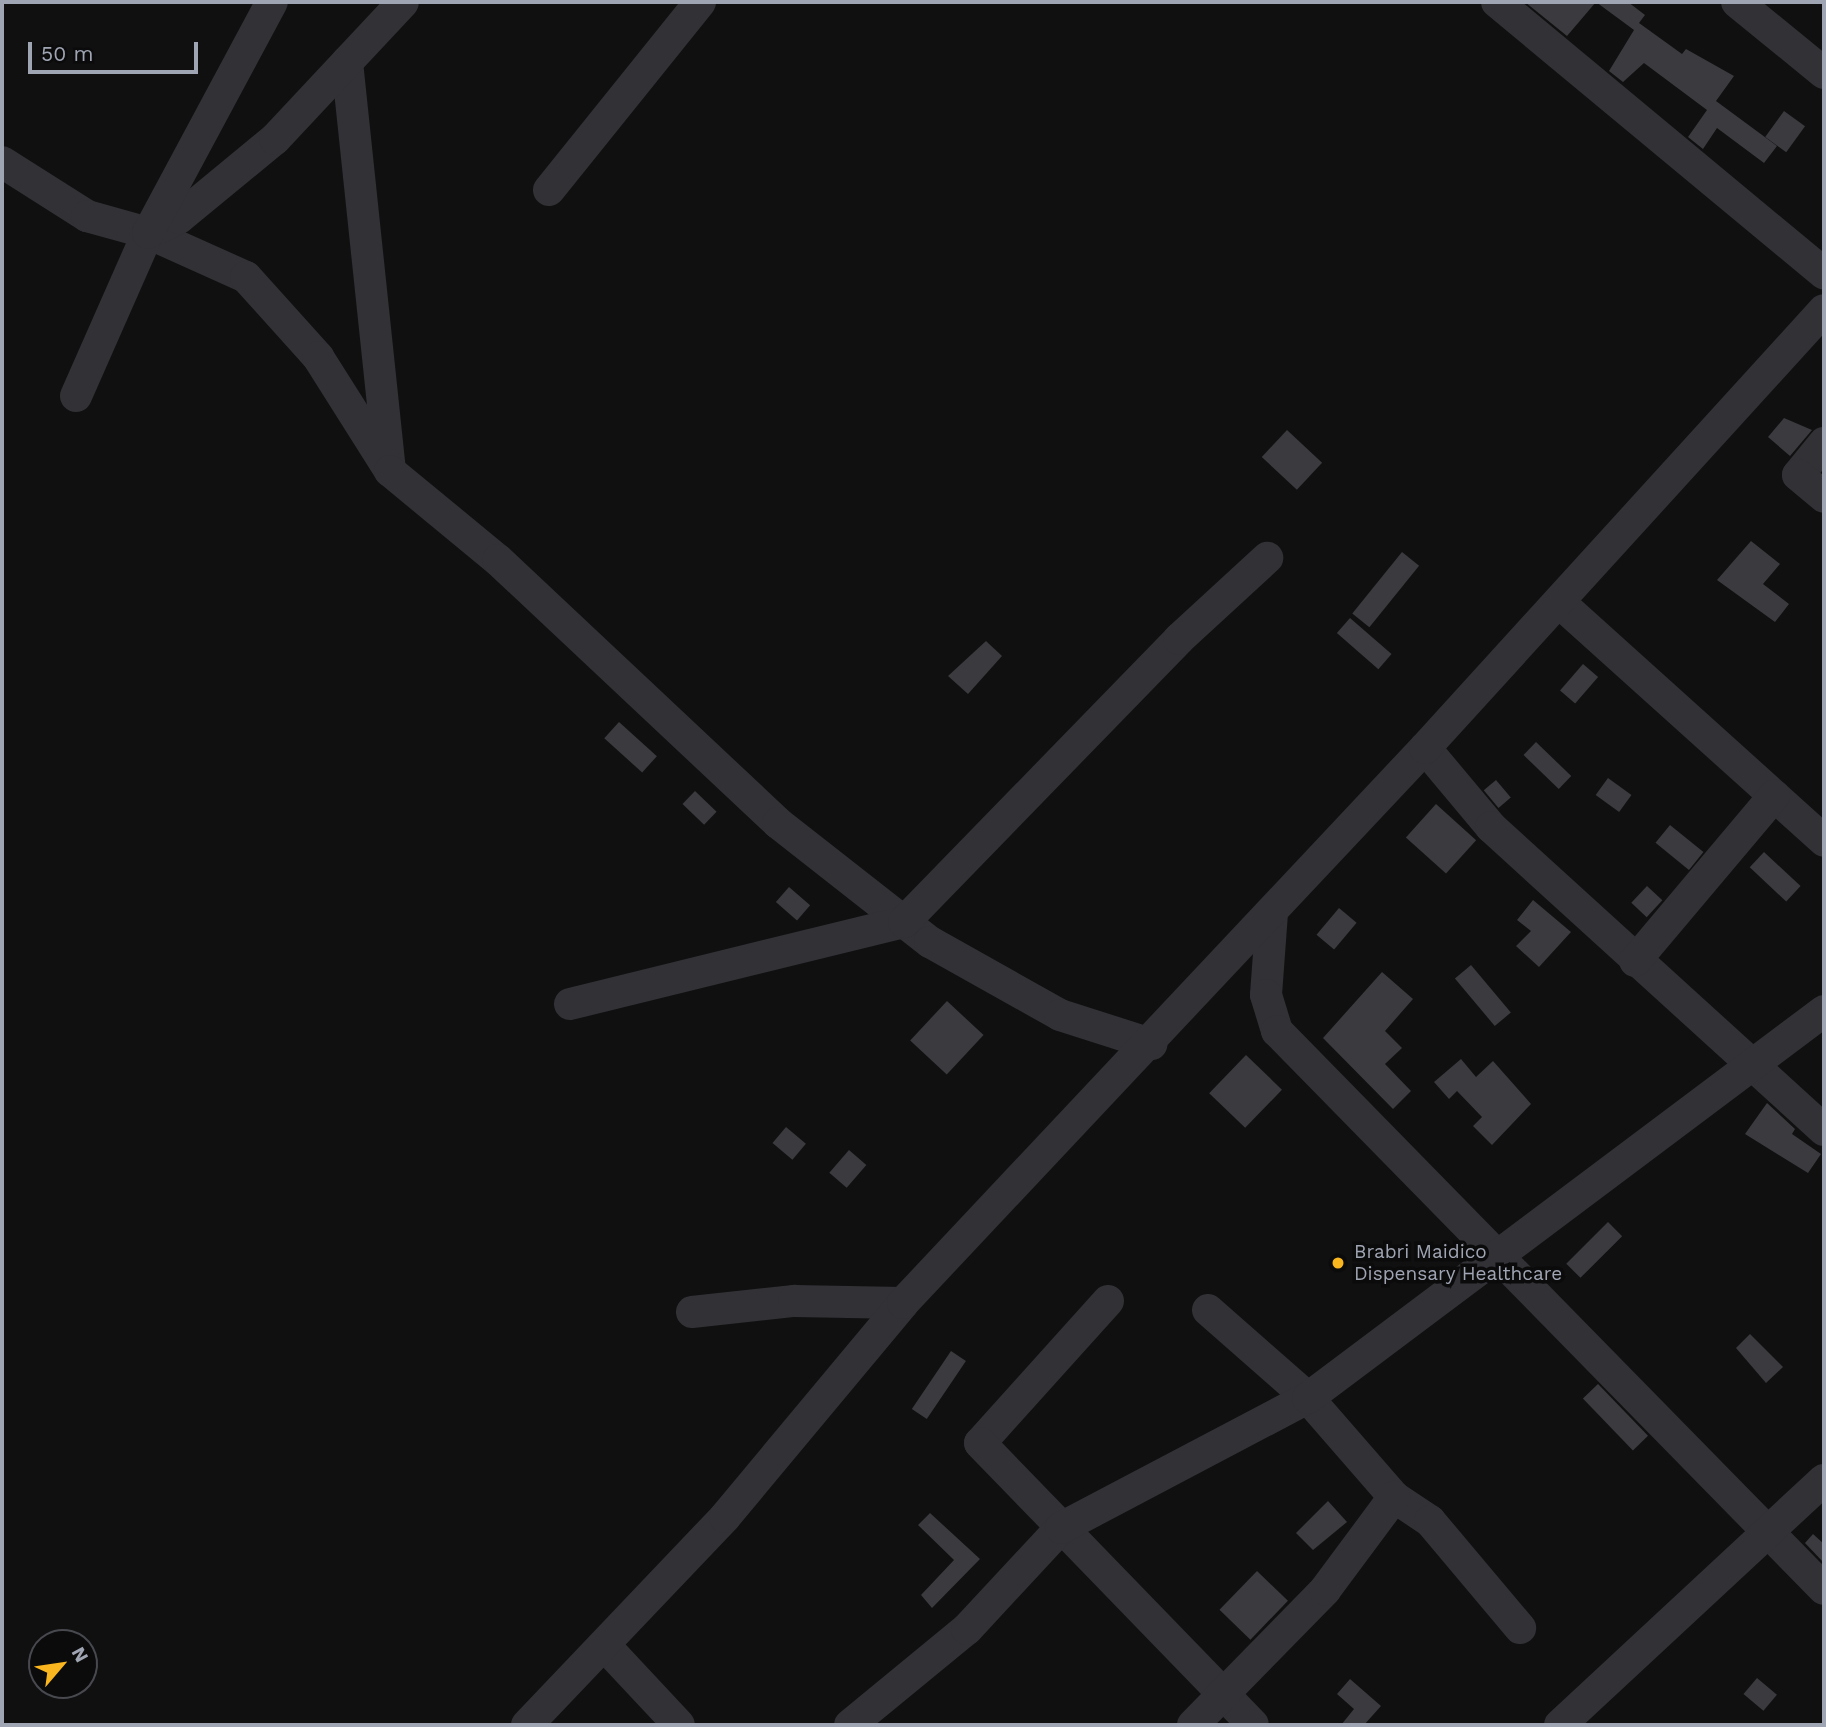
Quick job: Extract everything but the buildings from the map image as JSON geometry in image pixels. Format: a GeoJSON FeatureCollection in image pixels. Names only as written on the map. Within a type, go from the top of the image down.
{"type":"FeatureCollection","features":[{"type":"Feature","properties":{"kind":"street"},"geometry":{"type":"LineString","coordinates":[[76,396],[148,233],[272,2]]}},
{"type":"Feature","properties":{"kind":"street"},"geometry":{"type":"LineString","coordinates":[[148,233],[179,218],[265,147],[403,2]]}},
{"type":"Feature","properties":{"kind":"street"},"geometry":{"type":"LineString","coordinates":[[549,190],[700,2]]}},
{"type":"Feature","properties":{"kind":"street"},"geometry":{"type":"LineString","coordinates":[[1496,2],[1824,273]]}},
{"type":"Feature","properties":{"kind":"street"},"geometry":{"type":"LineString","coordinates":[[1737,2],[1824,73]]}},
{"type":"Feature","properties":{"kind":"street"},"geometry":{"type":"LineString","coordinates":[[347,62],[390,471]]}},
{"type":"Feature","properties":{"kind":"street"},"geometry":{"type":"LineString","coordinates":[[2,162],[87,216],[148,233],[246,277],[318,357],[390,471],[498,560],[759,806],[904,922],[1060,1015],[1151,1044]]}},
{"type":"Feature","properties":{"kind":"street"},"geometry":{"type":"LineString","coordinates":[[527,1725],[607,1648],[903,1303],[1151,1044],[1559,603],[1824,310]]}},
{"type":"Feature","properties":{"kind":"street"},"geometry":{"type":"LineString","coordinates":[[1824,443],[1798,475],[1824,497]]}},
{"type":"Feature","properties":{"kind":"street"},"geometry":{"type":"LineString","coordinates":[[570,1004],[904,922],[1179,639],[1267,558]]}},
{"type":"Feature","properties":{"kind":"street"},"geometry":{"type":"LineString","coordinates":[[1559,603],[1824,841]]}},
{"type":"Feature","properties":{"kind":"street"},"geometry":{"type":"LineString","coordinates":[[1425,748],[1492,827],[1635,961],[1824,1130]]}},
{"type":"Feature","properties":{"kind":"street"},"geometry":{"type":"LineString","coordinates":[[1635,961],[1774,796]]}},
{"type":"Feature","properties":{"kind":"street"},"geometry":{"type":"LineString","coordinates":[[1272,913],[1266,995],[1277,1031],[1824,1589]]}},
{"type":"Feature","properties":{"kind":"street"},"geometry":{"type":"LineString","coordinates":[[850,1725],[967,1629],[1061,1528],[1308,1398],[1824,1011]]}},
{"type":"Feature","properties":{"kind":"street"},"geometry":{"type":"LineString","coordinates":[[692,1312],[794,1301],[903,1303]]}},
{"type":"Feature","properties":{"kind":"street"},"geometry":{"type":"LineString","coordinates":[[1108,1301],[980,1443],[1219,1695],[1253,1725]]}},
{"type":"Feature","properties":{"kind":"street"},"geometry":{"type":"LineString","coordinates":[[1208,1310],[1308,1398],[1394,1497],[1430,1521],[1521,1628]]}},
{"type":"Feature","properties":{"kind":"street"},"geometry":{"type":"LineString","coordinates":[[1560,1725],[1824,1480]]}},
{"type":"Feature","properties":{"kind":"street"},"geometry":{"type":"LineString","coordinates":[[1193,1725],[1219,1695],[1325,1590],[1394,1497]]}},
{"type":"Feature","properties":{"kind":"street"},"geometry":{"type":"LineString","coordinates":[[607,1648],[679,1725]]}},
{"type":"Feature","properties":{"kind":"place","name":"Brabri Maidico Dispensary Healthcare"},"geometry":{"type":"Point","coordinates":[1338,1263]}}]}
